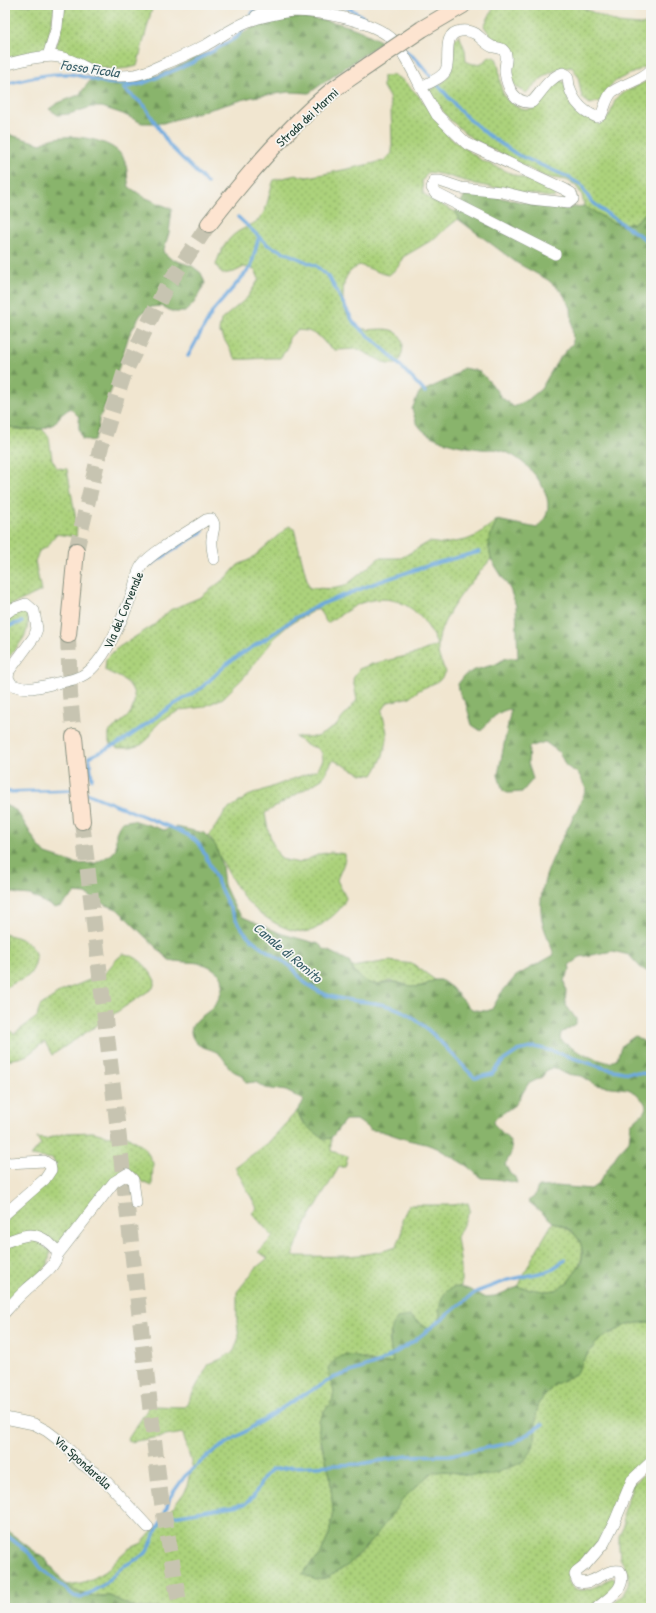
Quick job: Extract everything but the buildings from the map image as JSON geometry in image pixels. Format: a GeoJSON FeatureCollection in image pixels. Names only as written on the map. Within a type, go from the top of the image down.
{"type":"FeatureCollection","features":[{"type":"Feature","properties":{"kind":"main road","name":"Strada dei Marmi"},"geometry":{"type":"LineString","coordinates":[[208,224],[247,175],[330,93],[422,29],[463,5]]}},
{"type":"Feature","properties":{"kind":"main road"},"geometry":{"type":"LineString","coordinates":[[68,635],[76,551]]}},
{"type":"Feature","properties":{"kind":"main road"},"geometry":{"type":"LineString","coordinates":[[74,737],[82,821]]}},
{"type":"Feature","properties":{"kind":"street"},"geometry":{"type":"LineString","coordinates":[[48,56],[57,27],[59,5]]}},
{"type":"Feature","properties":{"kind":"street"},"geometry":{"type":"LineString","coordinates":[[5,65],[48,56],[74,61],[94,71],[105,74],[122,76],[145,73],[174,60],[249,21],[268,9],[270,5]]}},
{"type":"Feature","properties":{"kind":"street"},"geometry":{"type":"LineString","coordinates":[[249,21],[291,11],[304,11],[332,15],[356,21],[369,26],[391,39],[413,70],[426,85],[437,115],[466,143],[564,188],[571,193],[573,199],[568,203],[531,199],[502,192],[461,188],[440,181],[434,181],[432,188],[435,193],[555,254]]}},
{"type":"Feature","properties":{"kind":"street"},"geometry":{"type":"LineString","coordinates":[[426,85],[442,75],[446,70],[448,48],[451,37],[457,31],[466,30],[473,32],[492,47],[502,48],[505,51],[505,71],[508,86],[520,101],[526,103],[532,102],[544,87],[556,76],[563,73],[567,75],[575,102],[588,113],[597,117],[601,115],[608,97],[612,92],[651,70]]}},
{"type":"Feature","properties":{"kind":"street","name":"Via del Corvenale"},"geometry":{"type":"LineString","coordinates":[[5,614],[12,609],[26,604],[34,610],[37,629],[34,637],[9,671],[8,678],[12,685],[21,688],[34,689],[79,677],[87,673],[100,660],[112,639],[132,594],[140,569],[151,556],[206,520],[210,519],[213,522],[214,527],[212,538],[214,559]]}},
{"type":"Feature","properties":{"kind":"street"},"geometry":{"type":"LineString","coordinates":[[5,1161],[8,1163],[44,1161],[50,1164],[51,1170],[45,1179],[5,1214]]}},
{"type":"Feature","properties":{"kind":"street"},"geometry":{"type":"LineString","coordinates":[[5,1312],[26,1290],[44,1275],[57,1259],[58,1254],[114,1182],[127,1174],[133,1180],[136,1203]]}},
{"type":"Feature","properties":{"kind":"street"},"geometry":{"type":"LineString","coordinates":[[5,1242],[26,1235],[35,1235],[50,1244],[58,1254]]}},
{"type":"Feature","properties":{"kind":"street","name":"Via Spondarella"},"geometry":{"type":"LineString","coordinates":[[5,1418],[34,1424],[47,1430],[64,1444],[82,1464],[103,1478],[148,1527]]}},
{"type":"Feature","properties":{"kind":"street"},"geometry":{"type":"LineString","coordinates":[[596,1608],[619,1588],[622,1579],[620,1571],[612,1570],[590,1582],[583,1583],[578,1582],[575,1575],[577,1571],[586,1564],[604,1543],[632,1480],[651,1462]]}},
{"type":"Feature","properties":{"kind":"green space"},"geometry":{"type":"Polygon","coordinates":[[[5,5],[55,5],[46,48],[36,53],[5,60],[5,5]]]}},
{"type":"Feature","properties":{"kind":"green space"},"geometry":{"type":"Polygon","coordinates":[[[65,5],[153,5],[137,66],[115,69],[105,68],[85,63],[55,50],[60,34],[65,5]]]}},
{"type":"Feature","properties":{"kind":"green space"},"geometry":{"type":"Polygon","coordinates":[[[495,5],[576,5],[618,23],[640,25],[651,23],[651,62],[637,71],[616,81],[605,92],[601,101],[590,104],[582,98],[578,76],[572,67],[564,68],[546,75],[526,93],[516,87],[510,79],[513,57],[508,47],[490,35],[484,26],[495,5]]]}},
{"type":"Feature","properties":{"kind":"green space"},"geometry":{"type":"Polygon","coordinates":[[[296,17],[330,21],[351,27],[382,42],[309,93],[289,92],[252,97],[163,123],[142,123],[123,114],[102,107],[91,107],[69,114],[58,115],[49,109],[58,103],[79,95],[93,77],[122,82],[158,75],[219,47],[250,29],[276,20],[296,17]]]}},
{"type":"Feature","properties":{"kind":"green space"},"geometry":{"type":"Polygon","coordinates":[[[459,35],[465,50],[466,61],[473,64],[479,64],[490,56],[496,58],[499,68],[501,88],[506,98],[517,107],[523,109],[532,109],[538,105],[552,86],[559,80],[564,82],[568,101],[574,109],[587,118],[602,121],[606,120],[610,115],[619,95],[651,79],[651,208],[633,224],[613,223],[584,206],[582,195],[576,186],[567,180],[545,177],[471,138],[447,117],[429,90],[438,86],[448,76],[451,70],[455,39],[459,35]]]}},
{"type":"Feature","properties":{"kind":"green space"},"geometry":{"type":"Polygon","coordinates":[[[394,75],[404,81],[420,97],[449,137],[481,160],[517,176],[549,186],[555,196],[554,198],[480,185],[441,174],[428,172],[422,181],[423,193],[431,200],[456,212],[458,219],[432,240],[403,257],[398,267],[389,275],[359,265],[348,274],[344,285],[344,305],[348,316],[355,324],[364,329],[385,329],[393,331],[400,336],[403,348],[398,364],[387,364],[358,349],[335,350],[326,344],[319,336],[308,331],[297,330],[289,338],[287,349],[280,358],[236,359],[219,331],[221,320],[247,298],[259,279],[255,269],[244,267],[234,272],[222,274],[216,265],[220,254],[233,235],[255,223],[261,217],[274,180],[296,175],[307,177],[384,161],[392,153],[391,108],[389,97],[383,87],[383,76],[394,75]]]}},
{"type":"Feature","properties":{"kind":"green space"},"geometry":{"type":"Polygon","coordinates":[[[5,131],[11,135],[41,144],[60,137],[80,137],[101,142],[118,151],[125,160],[129,187],[144,197],[172,209],[169,233],[163,252],[171,259],[192,266],[201,273],[205,283],[194,303],[185,312],[173,312],[162,306],[151,307],[141,314],[129,335],[113,386],[99,419],[98,430],[94,441],[82,439],[79,428],[79,417],[70,408],[61,415],[54,424],[42,429],[18,429],[7,426],[5,414],[10,389],[5,383],[5,131]]]}},
{"type":"Feature","properties":{"kind":"green space"},"geometry":{"type":"Polygon","coordinates":[[[466,193],[491,196],[557,209],[584,206],[613,223],[633,224],[651,208],[651,974],[640,967],[629,955],[613,951],[580,957],[569,965],[570,970],[564,980],[566,991],[565,1004],[576,1019],[576,1024],[561,1033],[560,1039],[571,1048],[610,1063],[617,1058],[622,1045],[635,1036],[649,1045],[651,1044],[651,1322],[627,1325],[605,1336],[596,1343],[582,1362],[577,1373],[554,1385],[537,1405],[535,1440],[531,1452],[523,1462],[491,1475],[468,1475],[445,1471],[431,1473],[404,1498],[374,1538],[348,1565],[327,1578],[315,1580],[303,1574],[310,1564],[319,1557],[329,1535],[333,1511],[330,1475],[319,1432],[319,1421],[324,1411],[332,1402],[334,1391],[328,1368],[334,1361],[346,1355],[372,1363],[380,1364],[393,1362],[390,1340],[397,1318],[409,1316],[430,1330],[440,1322],[441,1300],[449,1289],[454,1287],[466,1288],[483,1297],[495,1296],[518,1287],[544,1291],[556,1290],[568,1282],[581,1263],[583,1253],[580,1241],[573,1232],[564,1226],[553,1222],[528,1201],[534,1197],[538,1187],[556,1186],[591,1189],[598,1184],[618,1153],[629,1141],[631,1124],[644,1112],[647,1105],[636,1093],[628,1089],[596,1085],[582,1076],[566,1074],[553,1067],[547,1070],[542,1077],[528,1084],[516,1104],[496,1118],[493,1123],[510,1141],[511,1151],[505,1164],[510,1174],[515,1177],[517,1183],[497,1179],[481,1178],[467,1166],[437,1148],[381,1131],[371,1130],[357,1120],[345,1120],[331,1138],[325,1139],[308,1128],[302,1121],[297,1111],[304,1101],[302,1099],[286,1091],[266,1088],[255,1082],[246,1083],[243,1075],[233,1071],[222,1056],[215,1051],[198,1045],[194,1040],[191,1034],[193,1024],[214,1006],[221,992],[222,977],[215,971],[203,964],[169,960],[117,909],[101,903],[86,894],[75,893],[61,906],[55,908],[30,895],[18,894],[5,890],[5,805],[17,811],[37,844],[46,854],[77,864],[96,863],[112,854],[116,849],[116,833],[121,822],[133,820],[164,830],[176,827],[204,833],[216,846],[222,866],[224,885],[235,908],[243,917],[282,934],[319,944],[324,949],[349,961],[354,973],[369,983],[375,984],[393,982],[418,987],[435,980],[441,980],[452,988],[469,1007],[474,1010],[487,1011],[492,1009],[501,993],[516,976],[554,955],[542,922],[541,896],[550,864],[586,789],[579,774],[566,766],[559,752],[545,742],[529,747],[528,763],[533,779],[522,792],[508,793],[503,791],[498,775],[511,709],[502,711],[481,731],[472,725],[466,704],[460,694],[458,684],[465,675],[475,670],[496,664],[506,658],[518,658],[516,606],[510,589],[491,559],[488,542],[497,520],[537,528],[547,513],[548,504],[546,494],[534,474],[517,458],[499,450],[466,447],[431,436],[418,424],[412,409],[419,393],[449,379],[463,368],[479,371],[491,383],[501,397],[514,407],[529,399],[541,389],[558,360],[573,343],[571,308],[562,292],[548,280],[517,263],[458,219],[456,212],[466,193]]]}},
{"type":"Feature","properties":{"kind":"green space"},"geometry":{"type":"Polygon","coordinates":[[[7,426],[18,429],[42,429],[49,437],[52,459],[57,468],[67,469],[77,525],[76,537],[56,534],[48,546],[39,551],[35,562],[41,591],[5,608],[5,427],[7,426]]]}},
{"type":"Feature","properties":{"kind":"green space"},"geometry":{"type":"Polygon","coordinates":[[[497,520],[488,542],[491,559],[466,588],[450,611],[444,623],[440,635],[438,653],[446,672],[439,681],[419,690],[410,697],[388,702],[382,711],[387,733],[385,750],[373,775],[362,774],[333,760],[322,779],[265,813],[270,837],[281,859],[299,863],[320,854],[331,852],[345,854],[344,863],[337,880],[346,898],[342,905],[335,914],[317,928],[305,932],[286,928],[268,919],[259,913],[243,896],[230,876],[209,836],[226,811],[248,796],[317,770],[323,760],[322,753],[317,748],[307,745],[295,737],[317,737],[336,726],[357,700],[353,679],[359,669],[372,664],[415,654],[437,645],[432,633],[417,613],[408,606],[387,599],[361,603],[327,623],[318,608],[290,624],[277,635],[244,677],[223,698],[203,707],[181,710],[171,715],[162,720],[154,728],[149,738],[141,745],[130,748],[118,748],[109,743],[109,732],[130,714],[134,704],[134,693],[129,684],[105,670],[106,659],[116,649],[154,625],[170,610],[201,597],[228,576],[238,565],[251,559],[289,526],[294,529],[309,588],[331,588],[344,586],[379,558],[401,558],[429,542],[443,544],[466,540],[476,536],[497,520]]]}},
{"type":"Feature","properties":{"kind":"green space"},"geometry":{"type":"Polygon","coordinates":[[[22,611],[27,612],[27,628],[22,640],[5,663],[5,618],[22,611]]]}},
{"type":"Feature","properties":{"kind":"green space"},"geometry":{"type":"Polygon","coordinates":[[[5,934],[27,942],[34,951],[35,963],[28,976],[5,988],[5,934]]]}},
{"type":"Feature","properties":{"kind":"green space"},"geometry":{"type":"Polygon","coordinates":[[[123,954],[138,960],[150,971],[155,981],[153,988],[52,1055],[45,1042],[25,1056],[5,1061],[5,1032],[11,1031],[14,1034],[37,1017],[40,1006],[60,992],[104,974],[123,954]]]}},
{"type":"Feature","properties":{"kind":"green space"},"geometry":{"type":"Polygon","coordinates":[[[389,961],[413,964],[435,980],[425,985],[416,987],[390,981],[371,984],[361,979],[352,967],[389,961]]]}},
{"type":"Feature","properties":{"kind":"green space"},"geometry":{"type":"Polygon","coordinates":[[[297,1111],[302,1122],[325,1139],[331,1138],[331,1151],[348,1156],[345,1167],[339,1167],[305,1225],[292,1256],[358,1255],[383,1251],[396,1247],[402,1234],[402,1219],[409,1205],[452,1205],[468,1203],[470,1210],[457,1237],[461,1266],[461,1286],[448,1292],[442,1299],[440,1308],[440,1322],[430,1330],[409,1316],[389,1339],[393,1362],[381,1364],[358,1357],[330,1380],[334,1391],[332,1402],[324,1411],[321,1444],[330,1475],[333,1511],[329,1535],[319,1557],[310,1564],[315,1580],[334,1574],[350,1563],[364,1549],[414,1486],[429,1474],[450,1471],[475,1475],[490,1475],[507,1466],[535,1440],[537,1405],[554,1385],[577,1373],[582,1362],[596,1343],[605,1336],[627,1325],[649,1321],[651,1322],[651,1456],[648,1458],[593,1550],[571,1572],[568,1579],[572,1586],[581,1590],[594,1587],[612,1578],[615,1579],[616,1584],[610,1592],[591,1608],[135,1608],[110,1596],[95,1596],[79,1593],[66,1585],[81,1583],[94,1578],[107,1570],[128,1549],[142,1543],[186,1490],[189,1477],[193,1469],[183,1433],[130,1442],[128,1439],[151,1404],[153,1406],[185,1407],[209,1364],[234,1351],[239,1337],[237,1322],[237,1292],[256,1268],[268,1258],[258,1252],[273,1237],[252,1213],[257,1208],[235,1167],[267,1144],[297,1111]]]}},
{"type":"Feature","properties":{"kind":"green space"},"geometry":{"type":"Polygon","coordinates":[[[93,1132],[108,1136],[116,1134],[127,1136],[145,1148],[153,1163],[152,1186],[143,1182],[136,1174],[129,1172],[62,1243],[5,1238],[5,1220],[55,1164],[53,1159],[31,1156],[41,1144],[37,1138],[45,1139],[66,1133],[93,1132]]]}},
{"type":"Feature","properties":{"kind":"green space"},"geometry":{"type":"Polygon","coordinates":[[[553,1222],[571,1231],[577,1237],[582,1251],[578,1267],[567,1283],[556,1290],[542,1291],[518,1287],[531,1260],[553,1222]]]}},
{"type":"Feature","properties":{"kind":"green space"},"geometry":{"type":"Polygon","coordinates":[[[32,1238],[49,1249],[50,1253],[48,1265],[5,1306],[5,1246],[32,1238]]]}},
{"type":"Feature","properties":{"kind":"green space"},"geometry":{"type":"Polygon","coordinates":[[[651,1467],[651,1608],[606,1608],[623,1595],[628,1585],[629,1574],[620,1558],[619,1547],[619,1536],[624,1526],[623,1512],[633,1485],[651,1467]]]}},
{"type":"Feature","properties":{"kind":"green space"},"geometry":{"type":"Polygon","coordinates":[[[5,1529],[46,1560],[66,1585],[79,1593],[95,1596],[110,1596],[135,1608],[5,1608],[5,1529]]]}},
{"type":"Feature","properties":{"kind":"waterway"},"geometry":{"type":"LineString","coordinates":[[252,14],[258,5]]}},
{"type":"Feature","properties":{"kind":"waterway"},"geometry":{"type":"LineString","coordinates":[[340,5],[351,9],[367,20]]}},
{"type":"Feature","properties":{"kind":"waterway"},"geometry":{"type":"LineString","coordinates":[[124,88],[144,83],[192,63],[237,37],[245,26]]}},
{"type":"Feature","properties":{"kind":"waterway"},"geometry":{"type":"LineString","coordinates":[[405,50],[416,59],[462,113],[488,135],[518,155],[566,176],[581,185],[590,200],[606,213],[651,243]]}},
{"type":"Feature","properties":{"kind":"waterway","name":"Fosso Ficola"},"geometry":{"type":"LineString","coordinates":[[5,84],[52,74],[78,75],[112,84],[126,84],[144,81]]}},
{"type":"Feature","properties":{"kind":"waterway"},"geometry":{"type":"LineString","coordinates":[[124,89],[144,105],[170,146],[207,183]]}},
{"type":"Feature","properties":{"kind":"waterway"},"geometry":{"type":"LineString","coordinates":[[238,217],[268,245],[316,266],[329,277],[354,323],[389,354],[425,392]]}},
{"type":"Feature","properties":{"kind":"waterway"},"geometry":{"type":"LineString","coordinates":[[188,356],[213,311],[251,267],[259,236]]}},
{"type":"Feature","properties":{"kind":"waterway"},"geometry":{"type":"LineString","coordinates":[[150,565],[203,531]]}},
{"type":"Feature","properties":{"kind":"waterway"},"geometry":{"type":"LineString","coordinates":[[92,779],[89,757],[123,741],[170,707],[200,689],[229,662],[295,618],[319,605],[378,582],[436,563],[479,552]]}},
{"type":"Feature","properties":{"kind":"waterway"},"geometry":{"type":"LineString","coordinates":[[5,627],[22,622]]}},
{"type":"Feature","properties":{"kind":"waterway","name":"Canale di Romito"},"geometry":{"type":"LineString","coordinates":[[5,792],[76,790]]}},
{"type":"Feature","properties":{"kind":"waterway","name":"Canale di Romito"},"geometry":{"type":"LineString","coordinates":[[84,792],[178,830],[194,839],[203,851],[228,904],[248,936],[290,966],[304,982],[322,993],[342,999],[387,1005],[404,1012],[433,1034],[475,1078],[492,1074],[503,1061],[518,1051],[535,1047],[604,1068],[623,1072],[651,1074]]}},
{"type":"Feature","properties":{"kind":"waterway"},"geometry":{"type":"LineString","coordinates":[[5,1534],[28,1552],[41,1568],[74,1596],[81,1598],[103,1585],[122,1567],[146,1553],[157,1528],[163,1519],[170,1497],[185,1476],[210,1454],[293,1401],[333,1378],[380,1362],[414,1341],[476,1292],[508,1280],[549,1271],[565,1260]]}},
{"type":"Feature","properties":{"kind":"waterway"},"geometry":{"type":"LineString","coordinates":[[163,1519],[245,1504],[253,1497],[265,1476],[271,1470],[292,1467],[360,1464],[408,1456],[450,1455],[515,1442],[543,1424]]}},
{"type":"Feature","properties":{"kind":"tunnel"},"geometry":{"type":"LineString","coordinates":[[76,551],[100,450],[124,374],[165,289],[209,224]]}},
{"type":"Feature","properties":{"kind":"tunnel"},"geometry":{"type":"LineString","coordinates":[[68,635],[70,694],[74,737]]}},
{"type":"Feature","properties":{"kind":"tunnel"},"geometry":{"type":"LineString","coordinates":[[82,821],[160,1491],[180,1608]]}}]}
